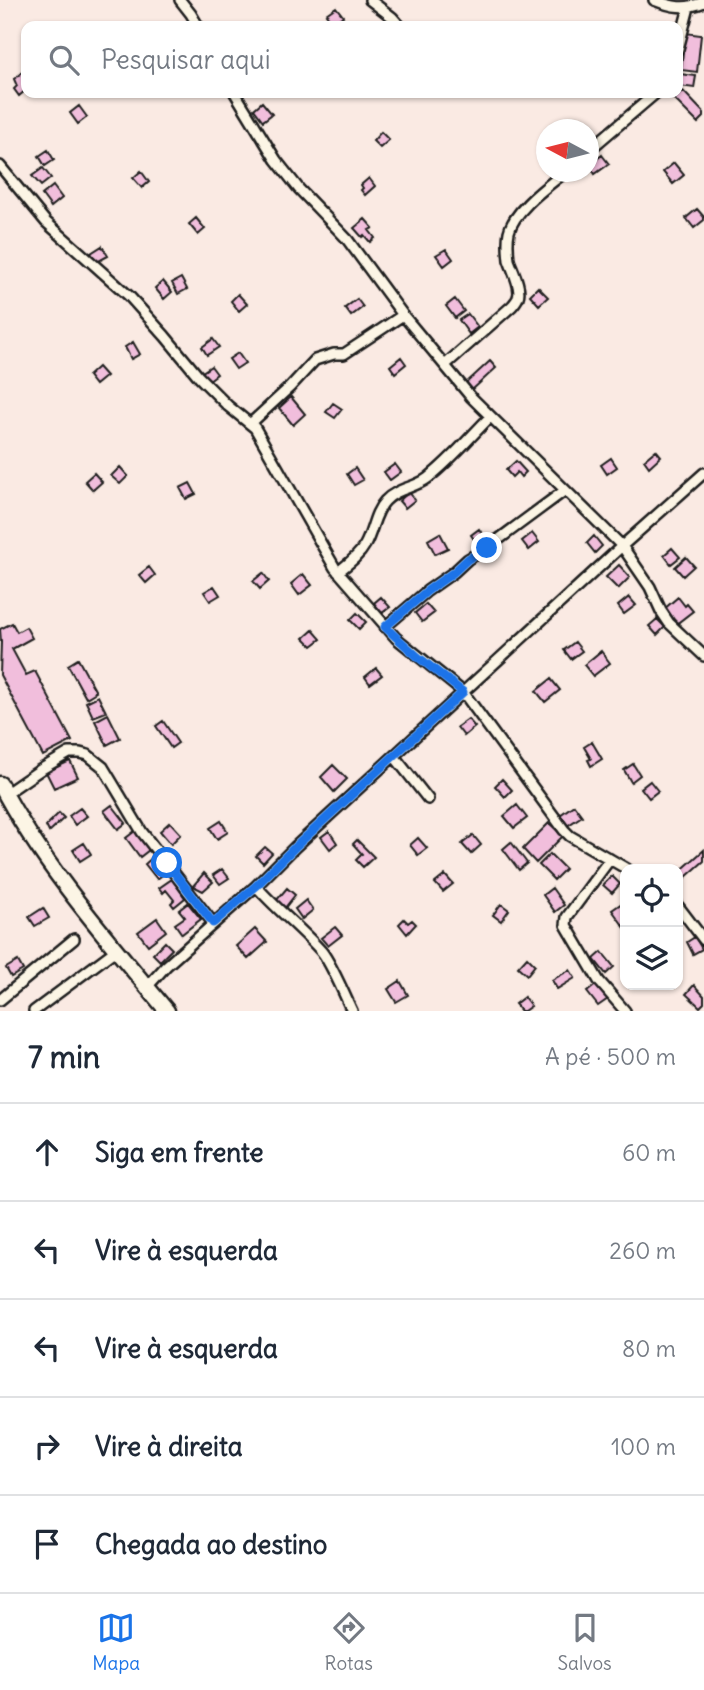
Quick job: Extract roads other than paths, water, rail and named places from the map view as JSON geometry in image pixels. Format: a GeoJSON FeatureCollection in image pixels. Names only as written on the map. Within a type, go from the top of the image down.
{"type":"FeatureCollection","features":[{"type":"Feature","properties":{"kind":"main road"},"geometry":{"type":"LineString","coordinates":[[3,789],[47,860],[167,1011]]}},
{"type":"Feature","properties":{"kind":"street"},"geometry":{"type":"LineString","coordinates":[[180,0],[195,21]]}},
{"type":"Feature","properties":{"kind":"street"},"geometry":{"type":"LineString","coordinates":[[370,0],[396,21]]}},
{"type":"Feature","properties":{"kind":"street"},"geometry":{"type":"LineString","coordinates":[[654,0],[674,7],[689,7],[704,2]]}},
{"type":"Feature","properties":{"kind":"street"},"geometry":{"type":"LineString","coordinates":[[683,30],[689,7]]}},
{"type":"Feature","properties":{"kind":"street"},"geometry":{"type":"LineString","coordinates":[[238,98],[275,160],[347,239],[403,315],[471,397],[622,546],[650,587],[665,617],[704,656]]}},
{"type":"Feature","properties":{"kind":"street"},"geometry":{"type":"LineString","coordinates":[[599,142],[650,98]]}},
{"type":"Feature","properties":{"kind":"street"},"geometry":{"type":"LineString","coordinates":[[0,166],[46,222],[129,296],[228,407],[250,424],[263,440],[318,542],[338,572],[385,627],[463,692],[564,830],[620,865]]}},
{"type":"Feature","properties":{"kind":"street"},"geometry":{"type":"LineString","coordinates":[[445,365],[518,298],[519,292],[509,260],[509,231],[514,219],[554,182]]}},
{"type":"Feature","properties":{"kind":"street"},"geometry":{"type":"LineString","coordinates":[[250,424],[315,360],[344,354],[403,315]]}},
{"type":"Feature","properties":{"kind":"street"},"geometry":{"type":"LineString","coordinates":[[338,572],[360,553],[385,501],[396,492],[425,480],[490,417]]}},
{"type":"Feature","properties":{"kind":"street"},"geometry":{"type":"LineString","coordinates":[[147,987],[166,966],[704,472]]}},
{"type":"Feature","properties":{"kind":"street"},"geometry":{"type":"LineString","coordinates":[[385,627],[468,559],[564,491]]}},
{"type":"Feature","properties":{"kind":"street"},"geometry":{"type":"LineString","coordinates":[[3,789],[69,753],[88,755],[103,767],[142,832],[213,923]]}},
{"type":"Feature","properties":{"kind":"street"},"geometry":{"type":"LineString","coordinates":[[394,756],[428,799]]}},
{"type":"Feature","properties":{"kind":"street"},"geometry":{"type":"LineString","coordinates":[[610,859],[567,917],[566,925],[599,981],[625,1011]]}},
{"type":"Feature","properties":{"kind":"street"},"geometry":{"type":"LineString","coordinates":[[256,886],[324,955],[352,1011]]}},
{"type":"Feature","properties":{"kind":"street"},"geometry":{"type":"LineString","coordinates":[[683,913],[704,940]]}},
{"type":"Feature","properties":{"kind":"street"},"geometry":{"type":"LineString","coordinates":[[0,1000],[74,939]]}},
{"type":"Feature","properties":{"kind":"street"},"geometry":{"type":"LineString","coordinates":[[34,1011],[117,949]]}}]}
